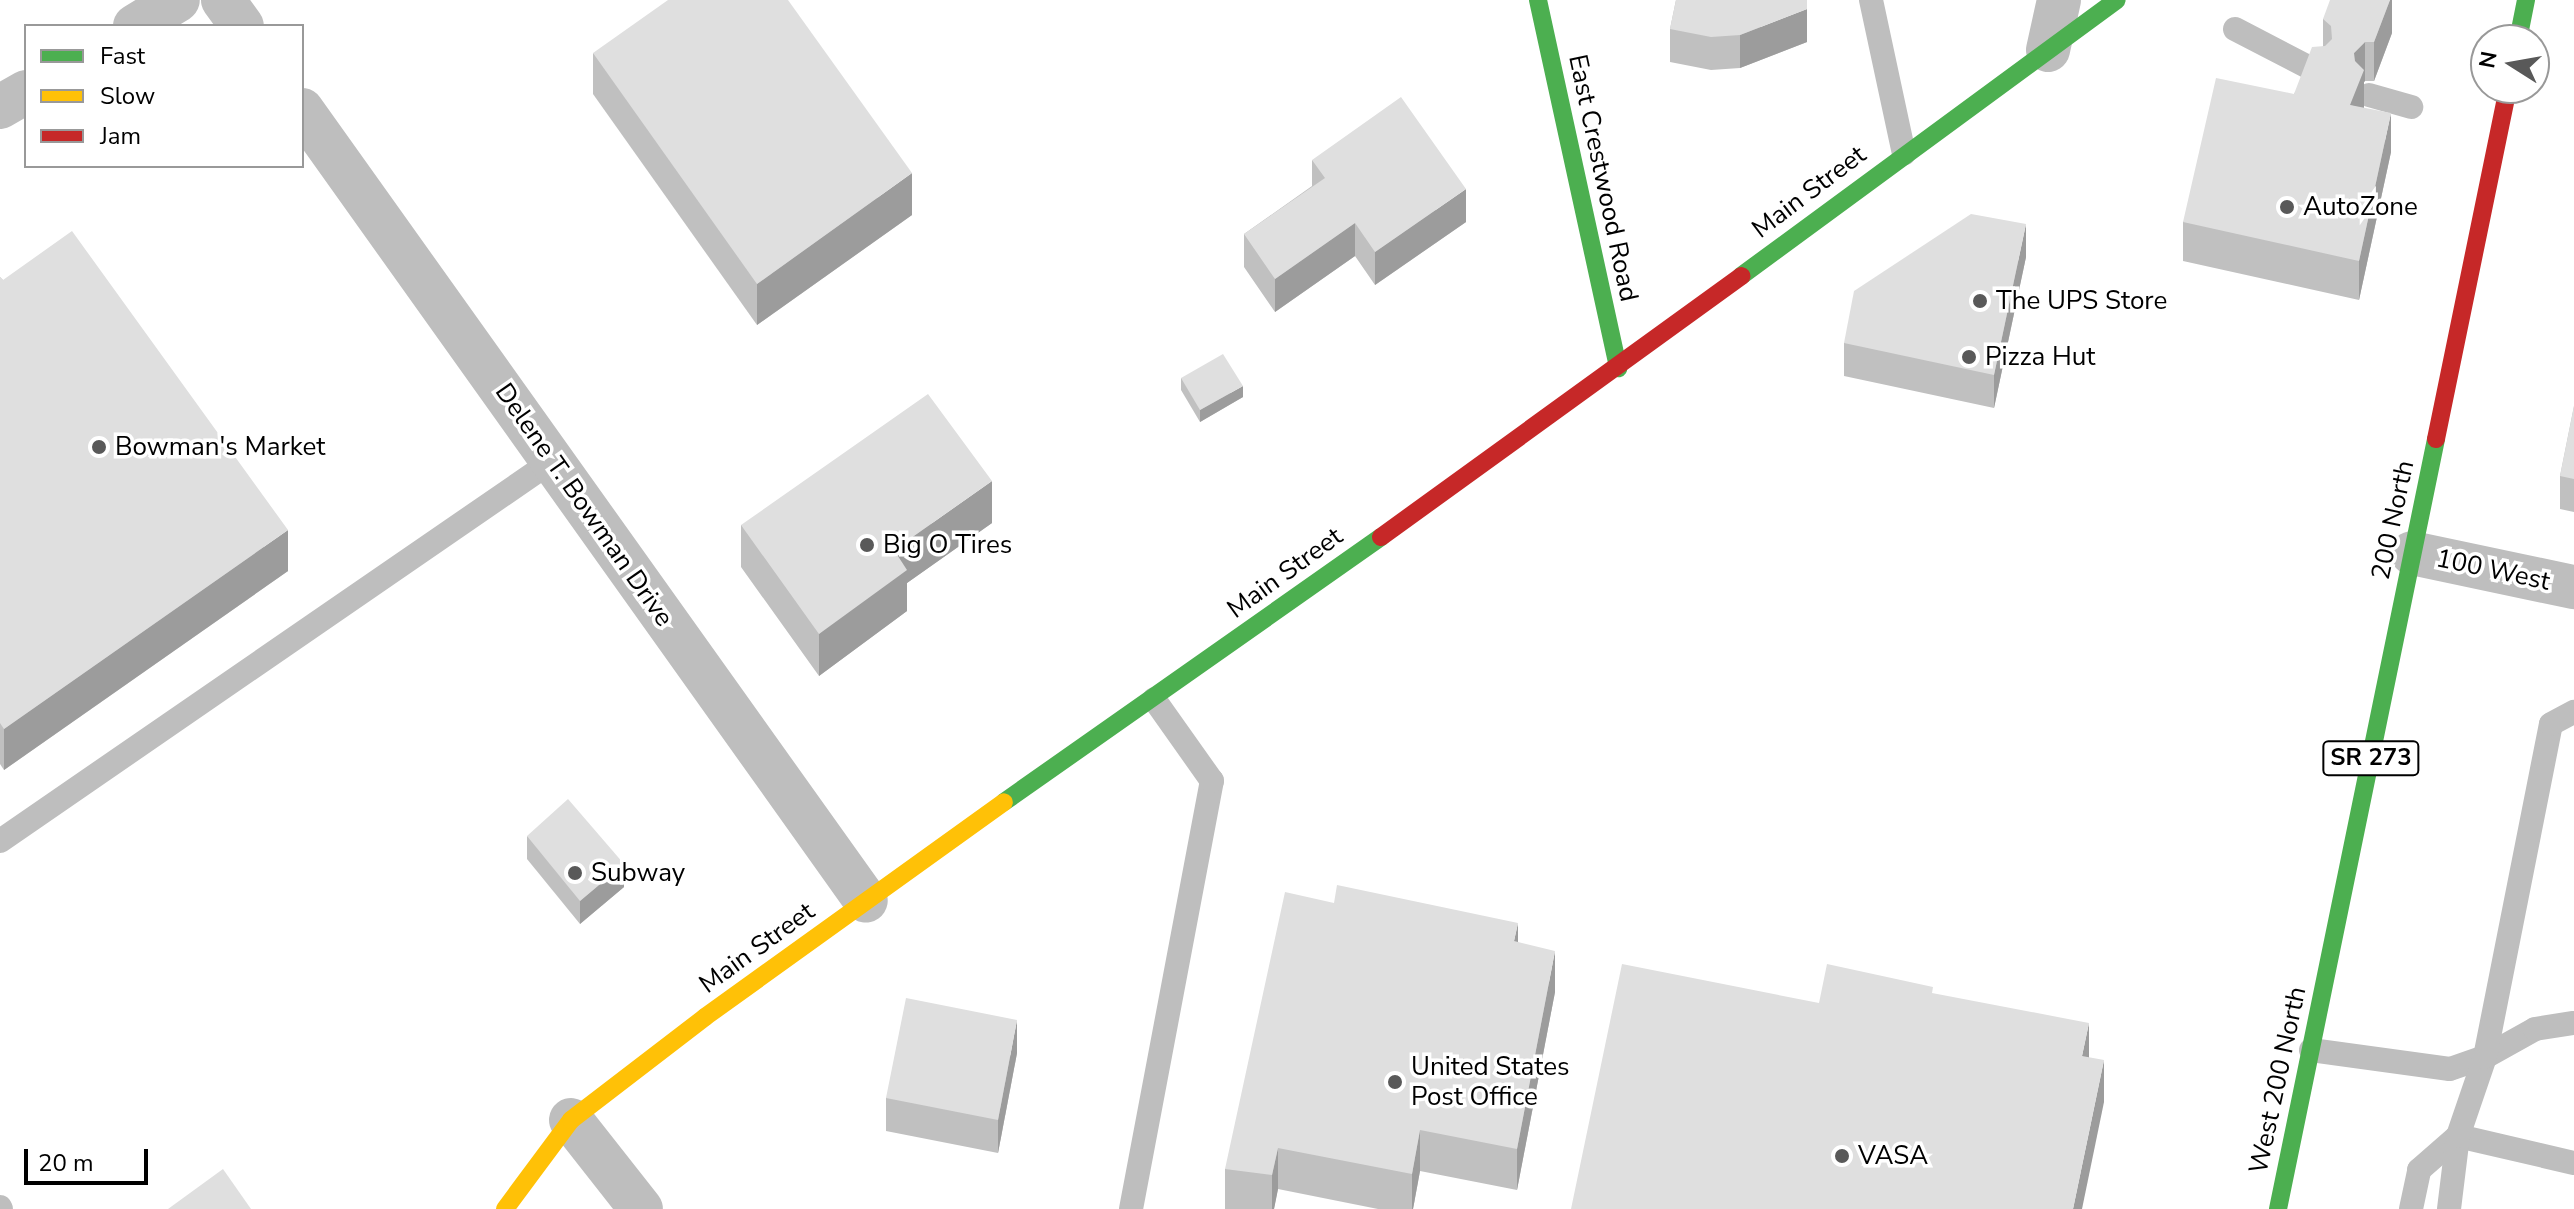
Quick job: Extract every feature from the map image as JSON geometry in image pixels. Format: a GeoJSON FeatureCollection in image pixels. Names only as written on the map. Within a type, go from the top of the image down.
{"type":"FeatureCollection","features":[{"type":"Feature","properties":{"kind":"main road","name":"East Crestwood Road"},"geometry":{"type":"LineString","coordinates":[[1538,0],[1618,368]]}},
{"type":"Feature","properties":{"kind":"main road","name":"Main Street"},"geometry":{"type":"LineString","coordinates":[[505,1209],[571,1120],[705,1017],[1083,745],[1154,699],[1618,368],[1904,154],[2117,0]]}},
{"type":"Feature","properties":{"kind":"main road"},"geometry":{"type":"LineString","coordinates":[[2521,24],[2526,0]]}},
{"type":"Feature","properties":{"kind":"main road","name":"200 North"},"geometry":{"type":"LineString","coordinates":[[2329,962],[2505,104]]}},
{"type":"Feature","properties":{"kind":"main road","name":"West 200 North"},"geometry":{"type":"LineString","coordinates":[[2278,1209],[2329,962]]}},
{"type":"Feature","properties":{"kind":"street"},"geometry":{"type":"LineString","coordinates":[[138,24],[178,0]]}},
{"type":"Feature","properties":{"kind":"street"},"geometry":{"type":"LineString","coordinates":[[223,0],[241,24]]}},
{"type":"Feature","properties":{"kind":"street"},"geometry":{"type":"LineString","coordinates":[[2048,50],[2059,0]]}},
{"type":"Feature","properties":{"kind":"street"},"geometry":{"type":"LineString","coordinates":[[0,107],[24,93]]}},
{"type":"Feature","properties":{"kind":"street","name":"Delene T. Bowman Drive"},"geometry":{"type":"LineString","coordinates":[[304,113],[866,901]]}},
{"type":"Feature","properties":{"kind":"street","name":"100 West"},"geometry":{"type":"LineString","coordinates":[[2412,553],[2574,587]]}},
{"type":"Feature","properties":{"kind":"street"},"geometry":{"type":"LineString","coordinates":[[571,1120],[641,1209]]}},
{"type":"Feature","properties":{"kind":"lane"},"geometry":{"type":"LineString","coordinates":[[1871,0],[1904,154]]}},
{"type":"Feature","properties":{"kind":"lane"},"geometry":{"type":"LineString","coordinates":[[2235,29],[2318,72]]}},
{"type":"Feature","properties":{"kind":"lane"},"geometry":{"type":"LineString","coordinates":[[2369,95],[2411,107]]}},
{"type":"Feature","properties":{"kind":"lane"},"geometry":{"type":"LineString","coordinates":[[0,841],[552,461]]}},
{"type":"Feature","properties":{"kind":"lane"},"geometry":{"type":"LineString","coordinates":[[1131,1209],[1212,781],[1154,699]]}},
{"type":"Feature","properties":{"kind":"lane"},"geometry":{"type":"LineString","coordinates":[[2449,1209],[2458,1136],[2485,1057],[2551,724],[2574,712]]}},
{"type":"Feature","properties":{"kind":"lane"},"geometry":{"type":"LineString","coordinates":[[2311,1050],[2450,1069],[2485,1057],[2535,1029],[2574,1023]]}},
{"type":"Feature","properties":{"kind":"lane"},"geometry":{"type":"LineString","coordinates":[[2458,1136],[2574,1163]]}},
{"type":"Feature","properties":{"kind":"lane"},"geometry":{"type":"LineString","coordinates":[[2411,1209],[2419,1170],[2458,1136]]}},
{"type":"Feature","properties":{"kind":"building"},"geometry":{"type":"Polygon","coordinates":[[[668,0],[788,0],[912,173],[757,284],[593,53],[668,0]]]}},
{"type":"Feature","properties":{"kind":"building"},"geometry":{"type":"Polygon","coordinates":[[[1676,0],[1807,0],[1807,9],[1740,35],[1711,37],[1670,29],[1676,0]]]}},
{"type":"Feature","properties":{"kind":"building"},"geometry":{"type":"Polygon","coordinates":[[[2330,0],[2390,0],[2374,42],[2365,42],[2354,53],[2355,61],[2364,70],[2350,105],[2391,113],[2359,261],[2183,222],[2216,78],[2294,94],[2312,47],[2325,46],[2332,39],[2331,26],[2323,19],[2330,0]]]}},
{"type":"Feature","properties":{"kind":"building"},"geometry":{"type":"Polygon","coordinates":[[[1401,97],[1466,189],[1375,252],[1355,223],[1275,279],[1244,234],[1325,178],[1312,160],[1401,97]]]}},
{"type":"Feature","properties":{"kind":"building"},"geometry":{"type":"Polygon","coordinates":[[[1971,214],[2026,224],[1994,375],[1844,343],[1854,291],[1971,214]]]}},
{"type":"Feature","properties":{"kind":"building","name":"Bowman's Market"},"geometry":{"type":"Polygon","coordinates":[[[72,231],[288,530],[4,729],[0,723],[0,277],[3,280],[72,231]]]}},
{"type":"Feature","properties":{"kind":"building"},"geometry":{"type":"Polygon","coordinates":[[[1223,354],[1243,386],[1200,410],[1181,378],[1223,354]]]}},
{"type":"Feature","properties":{"kind":"building","name":"Big O Tires"},"geometry":{"type":"Polygon","coordinates":[[[928,394],[992,481],[894,550],[907,570],[819,634],[741,525],[928,394]]]}},
{"type":"Feature","properties":{"kind":"building"},"geometry":{"type":"Polygon","coordinates":[[[2574,406],[2574,479],[2560,476],[2574,406]]]}},
{"type":"Feature","properties":{"kind":"building"},"geometry":{"type":"Polygon","coordinates":[[[568,799],[624,864],[580,901],[527,836],[568,799]]]}},
{"type":"Feature","properties":{"kind":"building","name":"United States Post Office"},"geometry":{"type":"Polygon","coordinates":[[[1337,885],[1518,923],[1514,941],[1555,951],[1517,1149],[1420,1130],[1412,1174],[1278,1148],[1272,1175],[1225,1169],[1285,892],[1334,903],[1337,885]]]}},
{"type":"Feature","properties":{"kind":"building","name":"VASA"},"geometry":{"type":"Polygon","coordinates":[[[1622,964],[1819,1003],[1827,964],[1933,987],[1932,993],[2089,1023],[2082,1056],[2104,1060],[2073,1209],[1571,1209],[1622,964]]]}},
{"type":"Feature","properties":{"kind":"building"},"geometry":{"type":"Polygon","coordinates":[[[906,998],[1017,1020],[998,1120],[886,1098],[906,998]]]}},
{"type":"Feature","properties":{"kind":"building"},"geometry":{"type":"Polygon","coordinates":[[[223,1169],[251,1209],[168,1209],[223,1169]]]}},
{"type":"Feature","properties":{"kind":"traffic: fast"},"geometry":{"type":"LineString","coordinates":[[1538,0],[1618,368]]}},
{"type":"Feature","properties":{"kind":"traffic: fast"},"geometry":{"type":"LineString","coordinates":[[1741,276],[2117,0]]}},
{"type":"Feature","properties":{"kind":"traffic: fast"},"geometry":{"type":"LineString","coordinates":[[2521,24],[2526,0]]}},
{"type":"Feature","properties":{"kind":"traffic: fast"},"geometry":{"type":"LineString","coordinates":[[2278,1209],[2436,439]]}},
{"type":"Feature","properties":{"kind":"traffic: fast"},"geometry":{"type":"LineString","coordinates":[[1004,802],[1381,537]]}},
{"type":"Feature","properties":{"kind":"traffic: slow"},"geometry":{"type":"LineString","coordinates":[[505,1209],[571,1120],[705,1017],[1004,802]]}},
{"type":"Feature","properties":{"kind":"traffic: jam"},"geometry":{"type":"LineString","coordinates":[[2436,439],[2505,104]]}},
{"type":"Feature","properties":{"kind":"traffic: jam"},"geometry":{"type":"LineString","coordinates":[[1381,537],[1741,276]]}},
{"type":"Feature","properties":{"kind":"place","name":"AutoZone"},"geometry":{"type":"Point","coordinates":[2287,207]}},
{"type":"Feature","properties":{"kind":"place","name":"The UPS Store"},"geometry":{"type":"Point","coordinates":[1980,301]}},
{"type":"Feature","properties":{"kind":"place","name":"Pizza Hut"},"geometry":{"type":"Point","coordinates":[1969,357]}},
{"type":"Feature","properties":{"kind":"place","name":"Bowman's Market"},"geometry":{"type":"Point","coordinates":[99,447]}},
{"type":"Feature","properties":{"kind":"place","name":"Big O Tires"},"geometry":{"type":"Point","coordinates":[867,545]}},
{"type":"Feature","properties":{"kind":"place","name":"Subway"},"geometry":{"type":"Point","coordinates":[575,873]}},
{"type":"Feature","properties":{"kind":"place","name":"United States Post Office"},"geometry":{"type":"Point","coordinates":[1395,1082]}},
{"type":"Feature","properties":{"kind":"place","name":"VASA"},"geometry":{"type":"Point","coordinates":[1842,1156]}}]}
